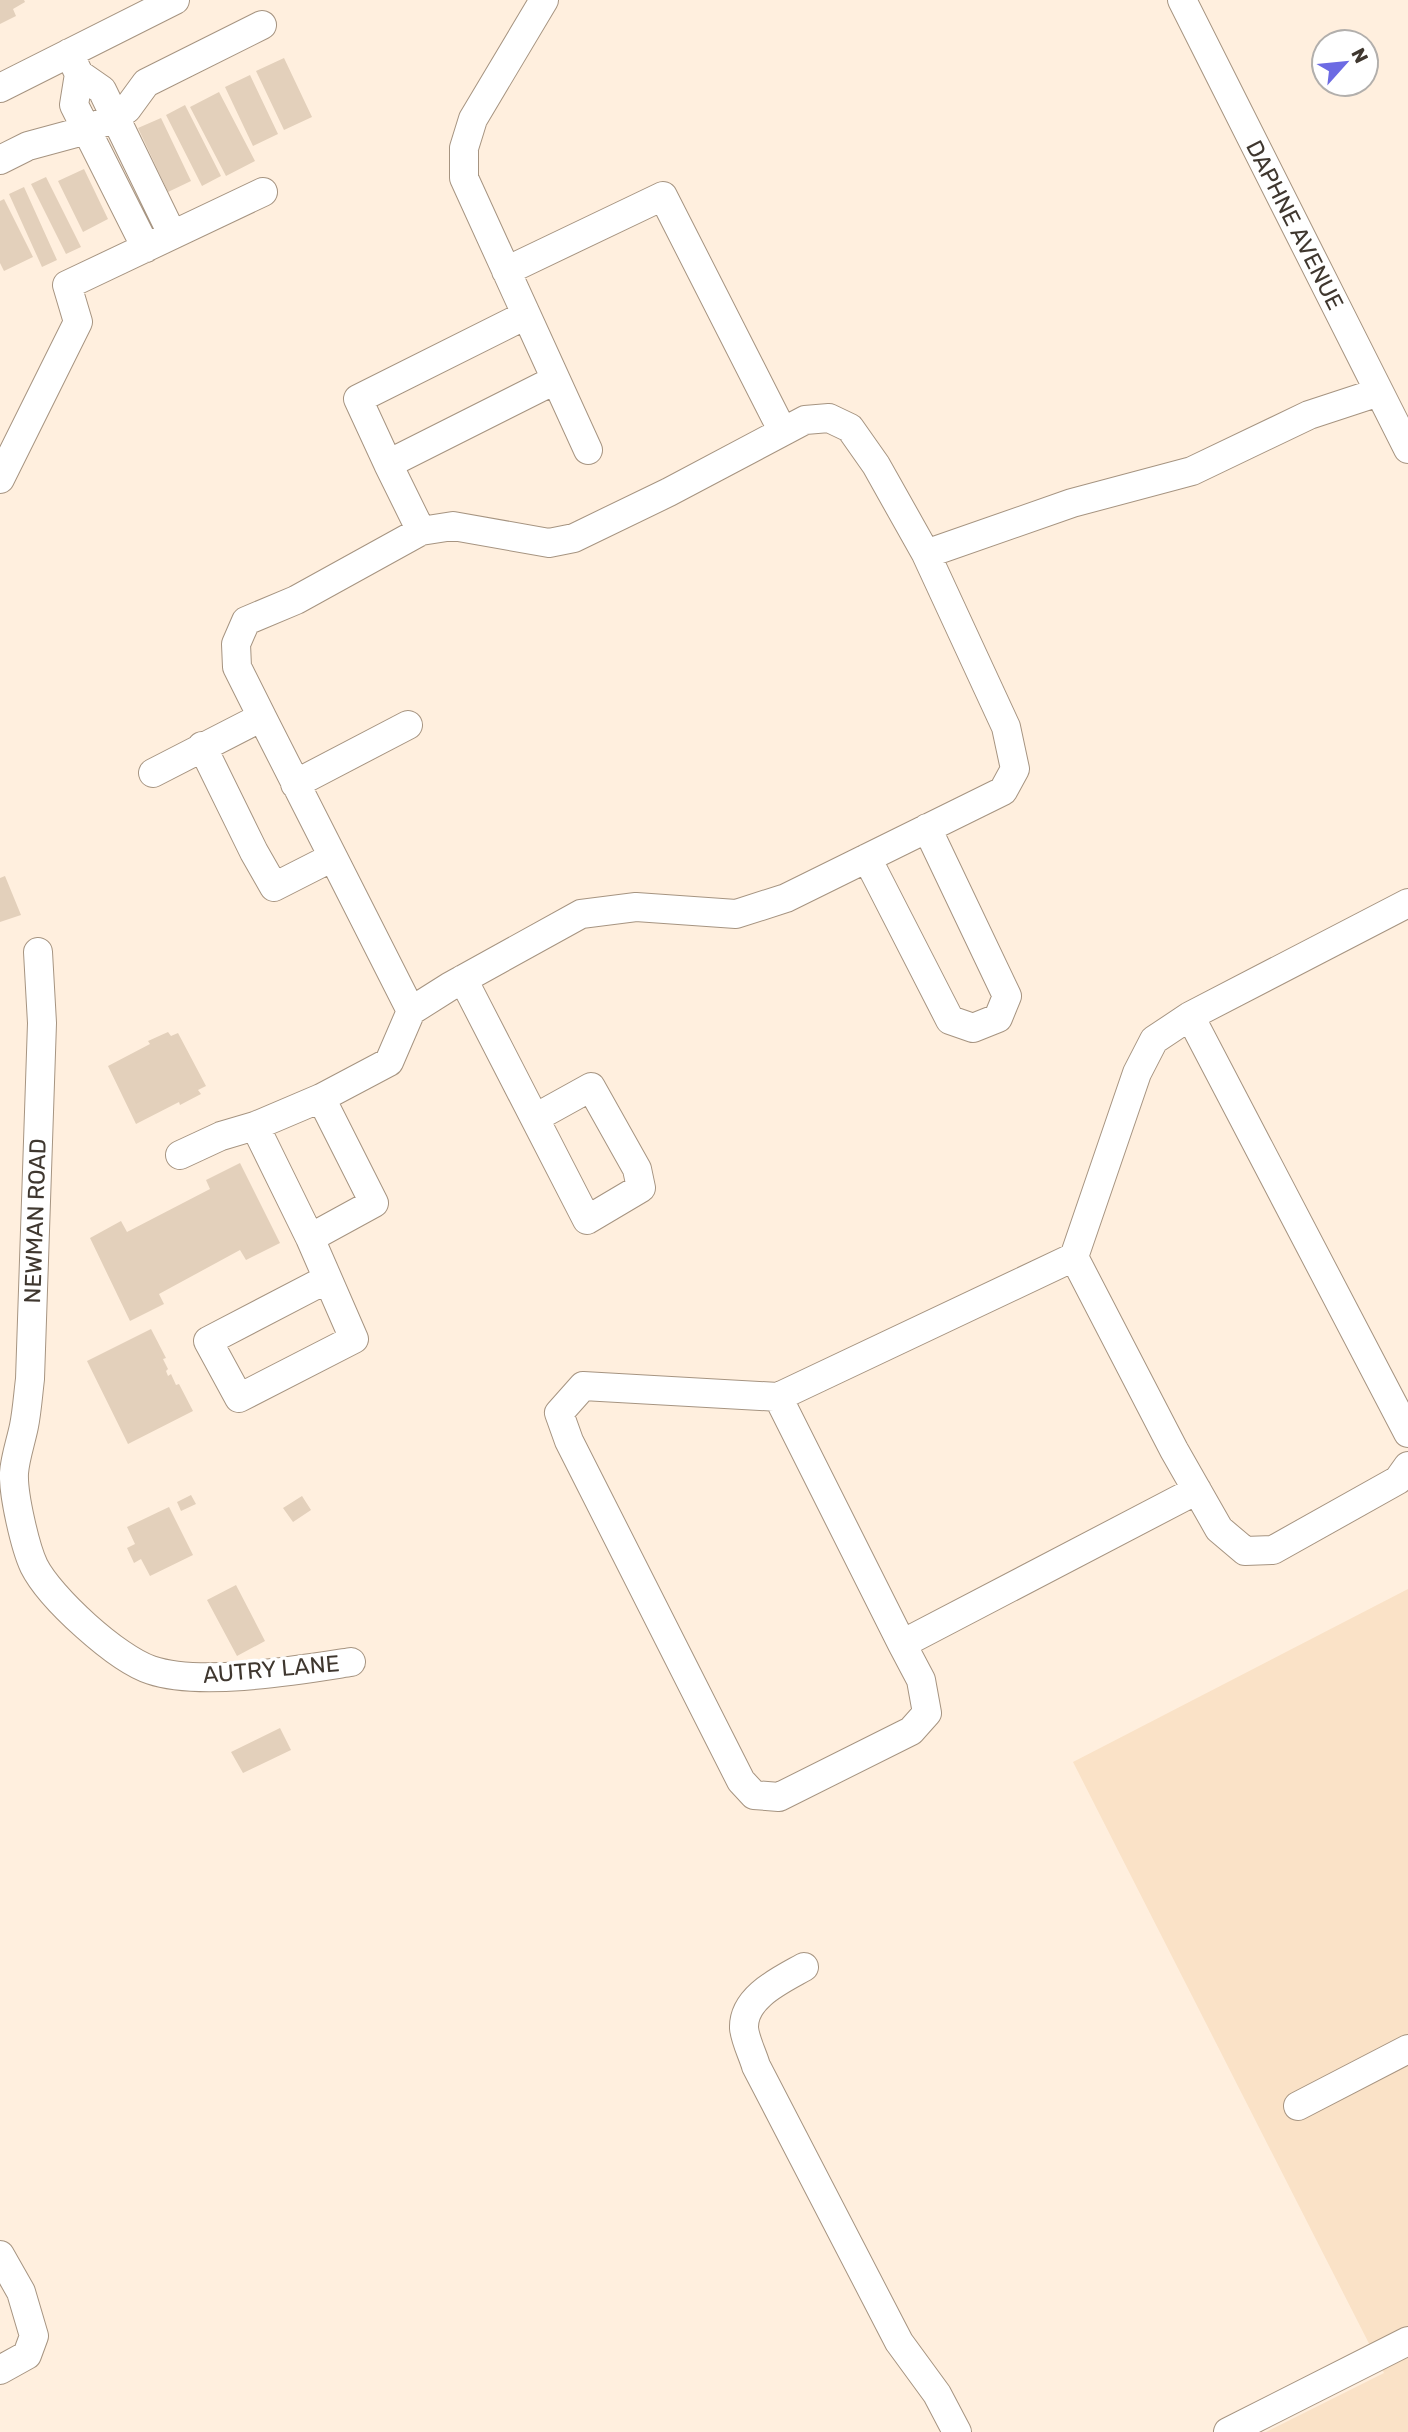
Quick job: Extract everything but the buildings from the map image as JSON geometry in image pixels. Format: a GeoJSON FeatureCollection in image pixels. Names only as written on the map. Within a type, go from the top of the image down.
{"type":"FeatureCollection","features":[{"type":"Feature","properties":{"kind":"street"},"geometry":{"type":"LineString","coordinates":[[0,88],[74,64],[175,0]]}},
{"type":"Feature","properties":{"kind":"street"},"geometry":{"type":"LineString","coordinates":[[544,0],[473,119],[464,148],[464,178],[588,450]]}},
{"type":"Feature","properties":{"kind":"street","name":"DAPHNE AVENUE"},"geometry":{"type":"LineString","coordinates":[[1182,0],[1408,449]]}},
{"type":"Feature","properties":{"kind":"street"},"geometry":{"type":"LineString","coordinates":[[0,160],[28,146],[87,130],[114,117],[127,110],[146,83],[262,25]]}},
{"type":"Feature","properties":{"kind":"street"},"geometry":{"type":"LineString","coordinates":[[74,64],[102,90],[172,234]]}},
{"type":"Feature","properties":{"kind":"street"},"geometry":{"type":"LineString","coordinates":[[74,64],[75,105],[146,248]]}},
{"type":"Feature","properties":{"kind":"street"},"geometry":{"type":"LineString","coordinates":[[0,479],[78,322],[67,285],[263,192]]}},
{"type":"Feature","properties":{"kind":"street"},"geometry":{"type":"LineString","coordinates":[[506,271],[663,196],[782,430]]}},
{"type":"Feature","properties":{"kind":"street"},"geometry":{"type":"LineString","coordinates":[[421,531],[358,399],[526,315]]}},
{"type":"Feature","properties":{"kind":"street"},"geometry":{"type":"LineString","coordinates":[[388,464],[555,380]]}},
{"type":"Feature","properties":{"kind":"street"},"geometry":{"type":"LineString","coordinates":[[926,554],[1072,503],[1192,471],[1309,415],[1379,393]]}},
{"type":"Feature","properties":{"kind":"street"},"geometry":{"type":"LineString","coordinates":[[180,1155],[221,1136],[255,1126],[321,1098],[389,1062],[411,1011],[581,914],[636,907],[736,914],[786,898],[1003,791],[1015,769],[1006,727],[926,554],[876,465],[850,428],[829,418],[804,420],[669,492],[575,538],[549,543],[453,526],[421,531],[296,600],[246,621],[236,644],[237,667],[411,1011]]}},
{"type":"Feature","properties":{"kind":"street"},"geometry":{"type":"LineString","coordinates":[[153,773],[261,717]]}},
{"type":"Feature","properties":{"kind":"street"},"geometry":{"type":"LineString","coordinates":[[295,784],[408,725]]}},
{"type":"Feature","properties":{"kind":"street"},"geometry":{"type":"LineString","coordinates":[[202,746],[274,887],[333,857]]}},
{"type":"Feature","properties":{"kind":"street"},"geometry":{"type":"LineString","coordinates":[[867,858],[950,1020],[973,1028],[998,1018],[1007,996],[927,828]]}},
{"type":"Feature","properties":{"kind":"street"},"geometry":{"type":"LineString","coordinates":[[778,1397],[921,1681],[927,1713],[911,1731],[779,1797],[754,1795],[741,1781],[569,1441],[559,1413],[583,1386],[778,1397],[1074,1257],[1137,1073],[1154,1040],[1190,1016],[1408,903]]}},
{"type":"Feature","properties":{"kind":"street","name":"NEWMAN ROAD"},"geometry":{"type":"LineString","coordinates":[[7,1475],[24,1426],[30,1379],[42,1023],[38,952]]}},
{"type":"Feature","properties":{"kind":"street"},"geometry":{"type":"LineString","coordinates":[[463,979],[587,1220],[641,1188],[637,1169],[591,1087],[535,1118]]}},
{"type":"Feature","properties":{"kind":"street"},"geometry":{"type":"LineString","coordinates":[[1190,1016],[1408,1433]]}},
{"type":"Feature","properties":{"kind":"street"},"geometry":{"type":"LineString","coordinates":[[310,1238],[374,1203],[321,1098]]}},
{"type":"Feature","properties":{"kind":"street"},"geometry":{"type":"LineString","coordinates":[[255,1126],[310,1238],[354,1339],[239,1398],[208,1341],[327,1279]]}},
{"type":"Feature","properties":{"kind":"street"},"geometry":{"type":"LineString","coordinates":[[1074,1257],[1197,1490],[1220,1529],[1245,1551],[1273,1550],[1398,1480],[1408,1466]]}},
{"type":"Feature","properties":{"kind":"street","name":"AUTRY LANE"},"geometry":{"type":"LineString","coordinates":[[7,1475],[33,1564],[44,1583],[75,1616],[110,1646],[151,1670],[200,1678],[302,1670],[351,1662]]}},
{"type":"Feature","properties":{"kind":"street"},"geometry":{"type":"LineString","coordinates":[[902,1644],[1197,1490]]}},
{"type":"Feature","properties":{"kind":"street"},"geometry":{"type":"LineString","coordinates":[[804,1967],[765,1990],[751,2005],[744,2028],[752,2053],[900,2342],[937,2394],[957,2432]]}},
{"type":"Feature","properties":{"kind":"street"},"geometry":{"type":"LineString","coordinates":[[1298,2106],[1408,2049]]}},
{"type":"Feature","properties":{"kind":"street"},"geometry":{"type":"LineString","coordinates":[[0,2255],[21,2292],[34,2336],[27,2356],[0,2370]]}},
{"type":"Feature","properties":{"kind":"street"},"geometry":{"type":"LineString","coordinates":[[1228,2432],[1408,2341]]}},
{"type":"Feature","properties":{"kind":"shaded area"},"geometry":{"type":"Polygon","coordinates":[[[1408,1589],[1408,2432],[1266,2432],[1384,2373],[1073,1762],[1408,1589]]]}}]}
